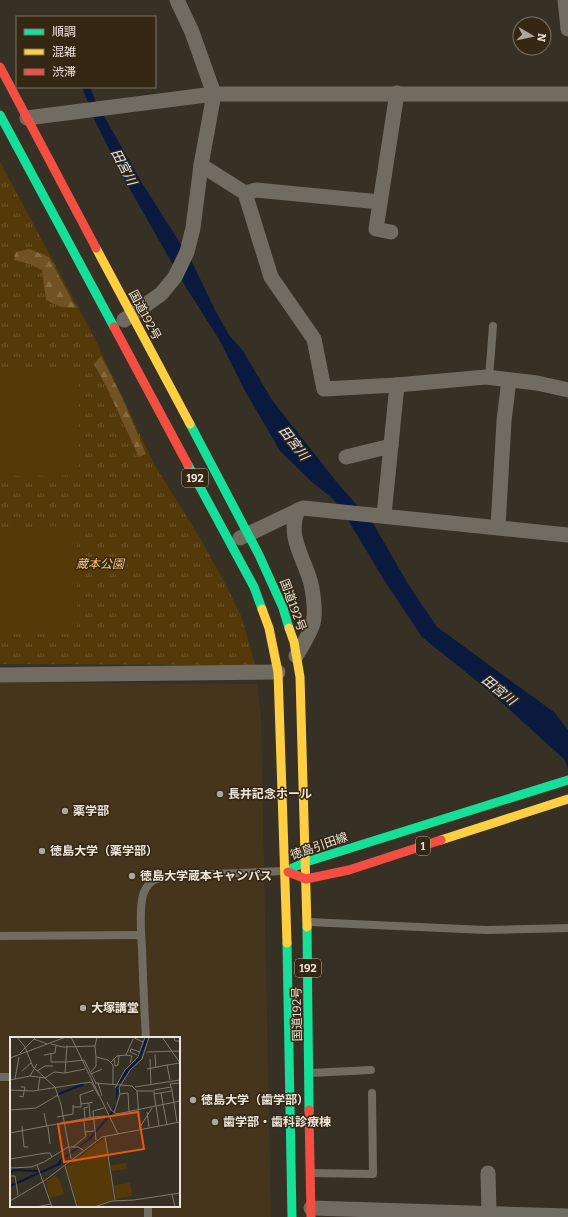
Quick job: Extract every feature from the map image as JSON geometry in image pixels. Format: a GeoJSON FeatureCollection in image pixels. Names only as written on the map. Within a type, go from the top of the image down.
{"type":"FeatureCollection","features":[{"type":"Feature","properties":{"kind":"main road","name":"国道192号"},"geometry":{"type":"LineString","coordinates":[[0,67],[268,572],[283,608],[294,642],[300,677],[303,809],[306,862],[311,1213]]}},
{"type":"Feature","properties":{"kind":"main road","name":"国道192号"},"geometry":{"type":"LineString","coordinates":[[0,115],[254,587],[270,628],[278,672],[285,871],[292,1217]]}},
{"type":"Feature","properties":{"kind":"main road","name":"徳島引田線"},"geometry":{"type":"LineString","coordinates":[[285,871],[306,862],[568,780]]}},
{"type":"Feature","properties":{"kind":"main road","name":"1"},"geometry":{"type":"LineString","coordinates":[[306,879],[349,870],[565,801]]}},
{"type":"Feature","properties":{"kind":"main road","name":"徳島引田線"},"geometry":{"type":"LineString","coordinates":[[285,871],[306,879]]}},
{"type":"Feature","properties":{"kind":"street"},"geometry":{"type":"LineString","coordinates":[[114,326],[161,294],[175,277],[187,252],[193,228],[201,165],[214,94],[192,32],[177,0]]}},
{"type":"Feature","properties":{"kind":"street"},"geometry":{"type":"LineString","coordinates":[[565,0],[568,29]]}},
{"type":"Feature","properties":{"kind":"street"},"geometry":{"type":"LineString","coordinates":[[27,118],[214,94],[568,94]]}},
{"type":"Feature","properties":{"kind":"street"},"geometry":{"type":"LineString","coordinates":[[391,232],[376,229],[396,94]]}},
{"type":"Feature","properties":{"kind":"street"},"geometry":{"type":"LineString","coordinates":[[201,165],[245,193],[271,277],[314,339],[324,389],[489,378],[537,383],[568,390]]}},
{"type":"Feature","properties":{"kind":"street"},"geometry":{"type":"LineString","coordinates":[[245,193],[256,190],[380,202]]}},
{"type":"Feature","properties":{"kind":"street"},"geometry":{"type":"LineString","coordinates":[[498,527],[504,420],[509,380]]}},
{"type":"Feature","properties":{"kind":"street"},"geometry":{"type":"LineString","coordinates":[[377,514],[390,446],[397,385]]}},
{"type":"Feature","properties":{"kind":"street"},"geometry":{"type":"LineString","coordinates":[[346,457],[390,446]]}},
{"type":"Feature","properties":{"kind":"street"},"geometry":{"type":"LineString","coordinates":[[230,542],[303,508],[377,514],[568,534]]}},
{"type":"Feature","properties":{"kind":"street"},"geometry":{"type":"LineString","coordinates":[[296,656],[313,624],[310,579],[295,540],[295,516],[298,510]]}},
{"type":"Feature","properties":{"kind":"street"},"geometry":{"type":"LineString","coordinates":[[0,675],[278,672]]}},
{"type":"Feature","properties":{"kind":"street"},"geometry":{"type":"LineString","coordinates":[[488,1173],[489,1213]]}},
{"type":"Feature","properties":{"kind":"street"},"geometry":{"type":"LineString","coordinates":[[311,1213],[489,1213],[568,1216]]}},
{"type":"Feature","properties":{"kind":"lane"},"geometry":{"type":"LineString","coordinates":[[489,378],[493,326]]}},
{"type":"Feature","properties":{"kind":"lane"},"geometry":{"type":"LineString","coordinates":[[146,1037],[141,935],[143,895],[149,884],[155,878],[165,876],[285,871]]}},
{"type":"Feature","properties":{"kind":"lane"},"geometry":{"type":"LineString","coordinates":[[307,922],[486,930],[568,928]]}},
{"type":"Feature","properties":{"kind":"lane"},"geometry":{"type":"LineString","coordinates":[[0,936],[141,935]]}},
{"type":"Feature","properties":{"kind":"lane"},"geometry":{"type":"LineString","coordinates":[[309,1073],[371,1070]]}},
{"type":"Feature","properties":{"kind":"lane"},"geometry":{"type":"LineString","coordinates":[[311,1173],[373,1174],[372,1093]]}},
{"type":"Feature","properties":{"kind":"shaded area","name":"徳島大学蔵本キャンパス"},"geometry":{"type":"Polygon","coordinates":[[[0,682],[257,684],[261,714],[271,1217],[0,1217],[0,682]]]}},
{"type":"Feature","properties":{"kind":"green space","name":"蔵本公園"},"geometry":{"type":"Polygon","coordinates":[[[0,162],[94,337],[154,464],[200,538],[228,589],[242,618],[255,665],[0,664],[0,162]]]}},
{"type":"Feature","properties":{"kind":"green space"},"geometry":{"type":"Polygon","coordinates":[[[29,249],[49,257],[76,308],[61,307],[46,300],[42,270],[30,264],[14,260],[16,252],[29,249]]]}},
{"type":"Feature","properties":{"kind":"green space"},"geometry":{"type":"Polygon","coordinates":[[[101,356],[122,397],[146,454],[139,457],[107,388],[94,364],[101,356]]]}},
{"type":"Feature","properties":{"kind":"green space"},"geometry":{"type":"Polygon","coordinates":[[[0,368],[71,368],[79,378],[78,468],[70,475],[0,476],[0,368]]]}},
{"type":"Feature","properties":{"kind":"green space"},"geometry":{"type":"Polygon","coordinates":[[[69,526],[77,533],[77,627],[70,634],[0,634],[0,528],[69,526]]]}},
{"type":"Feature","properties":{"kind":"water","name":"田宮川"},"geometry":{"type":"Polygon","coordinates":[[[82,88],[90,88],[96,102],[142,183],[192,262],[229,335],[243,351],[272,400],[335,480],[374,525],[408,584],[437,627],[555,713],[568,730],[568,768],[565,760],[488,690],[422,637],[384,580],[348,520],[333,499],[312,482],[280,451],[244,389],[220,341],[184,284],[123,177],[96,123],[82,88]]]}},
{"type":"Feature","properties":{"kind":"traffic: fast"},"geometry":{"type":"LineString","coordinates":[[0,115],[114,327]]}},
{"type":"Feature","properties":{"kind":"traffic: fast"},"geometry":{"type":"LineString","coordinates":[[190,424],[259,555],[283,608],[289,628]]}},
{"type":"Feature","properties":{"kind":"traffic: fast"},"geometry":{"type":"LineString","coordinates":[[188,465],[254,587],[262,609]]}},
{"type":"Feature","properties":{"kind":"traffic: fast"},"geometry":{"type":"LineString","coordinates":[[290,869],[306,862],[568,780]]}},
{"type":"Feature","properties":{"kind":"traffic: fast"},"geometry":{"type":"LineString","coordinates":[[307,927],[309,1110]]}},
{"type":"Feature","properties":{"kind":"traffic: fast"},"geometry":{"type":"LineString","coordinates":[[287,943],[292,1217]]}},
{"type":"Feature","properties":{"kind":"traffic: slow"},"geometry":{"type":"LineString","coordinates":[[96,248],[190,424]]}},
{"type":"Feature","properties":{"kind":"traffic: slow"},"geometry":{"type":"LineString","coordinates":[[262,609],[269,628],[278,672],[287,943]]}},
{"type":"Feature","properties":{"kind":"traffic: slow"},"geometry":{"type":"LineString","coordinates":[[289,628],[294,642],[300,677],[307,927]]}},
{"type":"Feature","properties":{"kind":"traffic: slow"},"geometry":{"type":"LineString","coordinates":[[441,840],[568,799]]}},
{"type":"Feature","properties":{"kind":"traffic: jam"},"geometry":{"type":"LineString","coordinates":[[0,67],[96,248]]}},
{"type":"Feature","properties":{"kind":"traffic: jam"},"geometry":{"type":"LineString","coordinates":[[114,327],[188,465]]}},
{"type":"Feature","properties":{"kind":"traffic: jam"},"geometry":{"type":"LineString","coordinates":[[288,872],[306,879],[349,870],[441,840]]}},
{"type":"Feature","properties":{"kind":"traffic: jam"},"geometry":{"type":"LineString","coordinates":[[309,1110],[311,1217]]}},
{"type":"Feature","properties":{"kind":"place","name":"長井記念ホール"},"geometry":{"type":"Point","coordinates":[220,794]}},
{"type":"Feature","properties":{"kind":"place","name":"薬学部"},"geometry":{"type":"Point","coordinates":[65,811]}},
{"type":"Feature","properties":{"kind":"place","name":"徳島大学（薬学部）"},"geometry":{"type":"Point","coordinates":[42,851]}},
{"type":"Feature","properties":{"kind":"place","name":"徳島大学蔵本キャンパス"},"geometry":{"type":"Point","coordinates":[132,876]}},
{"type":"Feature","properties":{"kind":"place","name":"大塚講堂"},"geometry":{"type":"Point","coordinates":[83,1008]}},
{"type":"Feature","properties":{"kind":"place","name":"徳島大学（歯学部）"},"geometry":{"type":"Point","coordinates":[193,1100]}},
{"type":"Feature","properties":{"kind":"place","name":"歯学部・歯科診療棟"},"geometry":{"type":"Point","coordinates":[215,1122]}}]}
